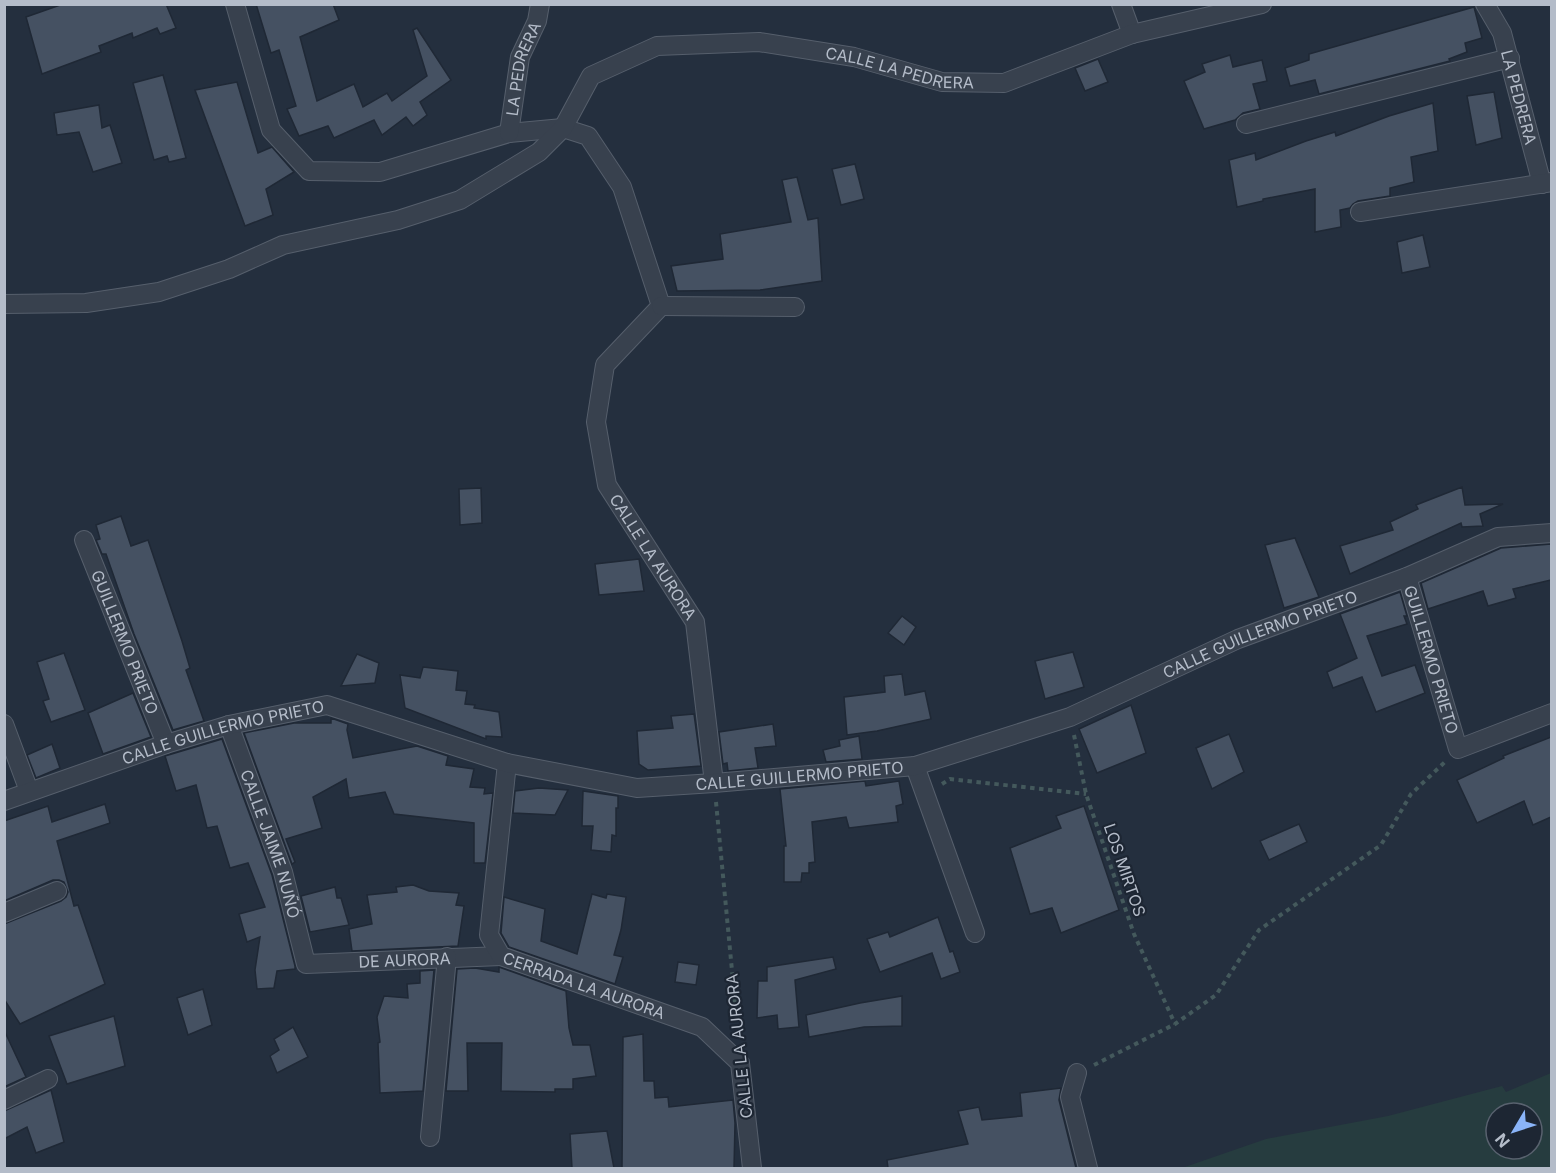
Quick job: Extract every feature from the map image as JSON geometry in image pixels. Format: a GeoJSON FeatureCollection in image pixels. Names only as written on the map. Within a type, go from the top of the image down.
{"type":"FeatureCollection","features":[{"type":"Feature","properties":{"kind":"street"},"geometry":{"type":"LineString","coordinates":[[235,4],[271,130],[309,171],[380,172],[509,133],[563,128],[588,136],[622,187],[661,306],[795,307]]}},
{"type":"Feature","properties":{"kind":"street","name":"LA PEDRERA"},"geometry":{"type":"LineString","coordinates":[[509,133],[520,57],[537,21],[540,4]]}},
{"type":"Feature","properties":{"kind":"street"},"geometry":{"type":"LineString","coordinates":[[1121,4],[1132,34]]}},
{"type":"Feature","properties":{"kind":"street","name":"CALLE LA PEDRERA"},"geometry":{"type":"LineString","coordinates":[[4,304],[86,303],[159,292],[229,269],[283,245],[398,220],[460,200],[539,152],[563,128],[591,76],[657,46],[759,42],[854,57],[942,82],[1004,82],[1132,34],[1262,4]]}},
{"type":"Feature","properties":{"kind":"street","name":"LA PEDRERA"},"geometry":{"type":"LineString","coordinates":[[1485,4],[1502,33],[1547,183]]}},
{"type":"Feature","properties":{"kind":"street"},"geometry":{"type":"LineString","coordinates":[[1246,124],[1510,58]]}},
{"type":"Feature","properties":{"kind":"street"},"geometry":{"type":"LineString","coordinates":[[1360,212],[1547,183]]}},
{"type":"Feature","properties":{"kind":"street","name":"CALLE LA AURORA"},"geometry":{"type":"LineString","coordinates":[[661,306],[605,365],[596,422],[607,485],[695,622],[714,783]]}},
{"type":"Feature","properties":{"kind":"street","name":"CALLE GUILLERMO PRIETO"},"geometry":{"type":"LineString","coordinates":[[4,801],[166,744],[229,725],[327,705],[507,762],[637,788],[915,766],[1070,717],[1238,639],[1407,577],[1498,537],[1551,532]]}},
{"type":"Feature","properties":{"kind":"street","name":"GUILLERMO PRIETO"},"geometry":{"type":"LineString","coordinates":[[84,540],[166,744]]}},
{"type":"Feature","properties":{"kind":"street","name":"GUILLERMO PRIETO"},"geometry":{"type":"LineString","coordinates":[[1407,577],[1458,749],[1551,713]]}},
{"type":"Feature","properties":{"kind":"street"},"geometry":{"type":"LineString","coordinates":[[4,724],[29,792]]}},
{"type":"Feature","properties":{"kind":"street","name":"CALLE JAIME NUÑÓ"},"geometry":{"type":"LineString","coordinates":[[229,725],[283,872],[306,964]]}},
{"type":"Feature","properties":{"kind":"street","name":"CERRADA LA AURORA"},"geometry":{"type":"LineString","coordinates":[[507,762],[489,935],[501,956],[702,1027],[740,1063]]}},
{"type":"Feature","properties":{"kind":"street"},"geometry":{"type":"LineString","coordinates":[[915,766],[975,933]]}},
{"type":"Feature","properties":{"kind":"street"},"geometry":{"type":"LineString","coordinates":[[4,914],[57,891]]}},
{"type":"Feature","properties":{"kind":"street","name":"DE AURORA"},"geometry":{"type":"LineString","coordinates":[[306,964],[501,956]]}},
{"type":"Feature","properties":{"kind":"street"},"geometry":{"type":"LineString","coordinates":[[430,1137],[447,957]]}},
{"type":"Feature","properties":{"kind":"street","name":"CALLE LA AURORA"},"geometry":{"type":"LineString","coordinates":[[740,1063],[752,1168]]}},
{"type":"Feature","properties":{"kind":"street"},"geometry":{"type":"LineString","coordinates":[[1077,1073],[1070,1097],[1088,1168]]}},
{"type":"Feature","properties":{"kind":"street"},"geometry":{"type":"LineString","coordinates":[[4,1100],[48,1079]]}},
{"type":"Feature","properties":{"kind":"path","name":"LOS MIRTOS"},"geometry":{"type":"LineString","coordinates":[[1070,717],[1086,794],[1134,934],[1175,1024]]}},
{"type":"Feature","properties":{"kind":"path"},"geometry":{"type":"LineString","coordinates":[[1077,1073],[1175,1024],[1216,995],[1259,930],[1381,845],[1411,794],[1458,749]]}},
{"type":"Feature","properties":{"kind":"path"},"geometry":{"type":"LineString","coordinates":[[929,807],[936,788],[950,779],[1086,794]]}},
{"type":"Feature","properties":{"kind":"path","name":"CALLE LA AURORA"},"geometry":{"type":"LineString","coordinates":[[714,783],[740,1063]]}},
{"type":"Feature","properties":{"kind":"green space"},"geometry":{"type":"Polygon","coordinates":[[[1551,1073],[1551,1168],[1182,1168],[1266,1139],[1388,1116],[1502,1086],[1506,1092],[1551,1073]]]}},
{"type":"Feature","properties":{"kind":"building"},"geometry":{"type":"Polygon","coordinates":[[[63,4],[166,4],[176,28],[160,34],[157,28],[133,38],[132,33],[99,46],[101,52],[42,74],[26,17],[63,4]]]}},
{"type":"Feature","properties":{"kind":"building"},"geometry":{"type":"Polygon","coordinates":[[[256,4],[333,4],[339,20],[300,37],[317,101],[354,84],[363,107],[387,93],[392,101],[427,76],[413,30],[417,28],[451,80],[420,102],[427,115],[413,126],[406,117],[382,135],[374,120],[334,138],[328,126],[299,136],[287,109],[296,106],[279,50],[271,53],[256,4]]]}},
{"type":"Feature","properties":{"kind":"building"},"geometry":{"type":"Polygon","coordinates":[[[1474,7],[1482,38],[1465,43],[1467,52],[1449,59],[1450,61],[1319,94],[1315,80],[1290,86],[1285,68],[1309,60],[1309,54],[1474,7]]]}},
{"type":"Feature","properties":{"kind":"building"},"geometry":{"type":"Polygon","coordinates":[[[1230,55],[1233,67],[1262,60],[1267,81],[1253,84],[1260,109],[1243,113],[1235,120],[1204,129],[1184,81],[1205,72],[1202,64],[1230,55]]]}},
{"type":"Feature","properties":{"kind":"building"},"geometry":{"type":"Polygon","coordinates":[[[1098,59],[1108,82],[1085,91],[1075,68],[1098,59]]]}},
{"type":"Feature","properties":{"kind":"building"},"geometry":{"type":"Polygon","coordinates":[[[163,75],[186,158],[169,162],[167,156],[154,160],[133,83],[163,75]]]}},
{"type":"Feature","properties":{"kind":"building"},"geometry":{"type":"Polygon","coordinates":[[[237,82],[258,153],[272,147],[294,172],[266,189],[273,215],[245,226],[195,90],[237,82]]]}},
{"type":"Feature","properties":{"kind":"building"},"geometry":{"type":"Polygon","coordinates":[[[1494,92],[1502,138],[1476,145],[1467,96],[1494,92]]]}},
{"type":"Feature","properties":{"kind":"building"},"geometry":{"type":"Polygon","coordinates":[[[1433,103],[1438,151],[1411,157],[1414,182],[1390,188],[1390,196],[1358,201],[1350,208],[1340,210],[1341,227],[1315,232],[1315,189],[1263,199],[1263,201],[1237,207],[1229,160],[1255,153],[1256,160],[1306,141],[1335,132],[1336,136],[1389,116],[1433,103]]]}},
{"type":"Feature","properties":{"kind":"building"},"geometry":{"type":"Polygon","coordinates":[[[99,105],[102,128],[110,125],[122,163],[93,172],[79,132],[57,135],[54,113],[99,105]]]}},
{"type":"Feature","properties":{"kind":"building"},"geometry":{"type":"Polygon","coordinates":[[[855,164],[864,199],[841,205],[832,169],[855,164]]]}},
{"type":"Feature","properties":{"kind":"building"},"geometry":{"type":"Polygon","coordinates":[[[797,177],[808,220],[818,218],[822,281],[760,290],[677,291],[671,266],[723,259],[720,234],[791,222],[782,180],[797,177]]]}},
{"type":"Feature","properties":{"kind":"building"},"geometry":{"type":"Polygon","coordinates":[[[1423,235],[1430,267],[1402,273],[1397,242],[1423,235]]]}},
{"type":"Feature","properties":{"kind":"building"},"geometry":{"type":"Polygon","coordinates":[[[1462,487],[1465,505],[1503,504],[1480,514],[1483,526],[1462,527],[1461,523],[1350,574],[1340,546],[1393,530],[1390,522],[1418,509],[1416,505],[1462,487]]]}},
{"type":"Feature","properties":{"kind":"building"},"geometry":{"type":"Polygon","coordinates":[[[481,488],[482,523],[460,525],[459,489],[481,488]]]}},
{"type":"Feature","properties":{"kind":"building"},"geometry":{"type":"Polygon","coordinates":[[[121,516],[131,546],[148,540],[182,641],[190,668],[186,670],[204,721],[173,730],[134,634],[106,554],[102,554],[96,540],[100,539],[96,525],[121,516]]]}},
{"type":"Feature","properties":{"kind":"building"},"geometry":{"type":"Polygon","coordinates":[[[1295,538],[1319,597],[1284,608],[1265,545],[1295,538]]]}},
{"type":"Feature","properties":{"kind":"building"},"geometry":{"type":"Polygon","coordinates":[[[1551,544],[1551,580],[1513,589],[1516,598],[1488,606],[1483,591],[1428,609],[1421,583],[1501,548],[1551,544]]]}},
{"type":"Feature","properties":{"kind":"building"},"geometry":{"type":"Polygon","coordinates":[[[639,559],[644,591],[599,595],[595,564],[639,559]]]}},
{"type":"Feature","properties":{"kind":"building"},"geometry":{"type":"Polygon","coordinates":[[[1400,592],[1407,624],[1367,636],[1382,676],[1415,665],[1425,693],[1376,712],[1362,677],[1333,688],[1327,672],[1357,658],[1340,614],[1400,592]]]}},
{"type":"Feature","properties":{"kind":"building"},"geometry":{"type":"Polygon","coordinates":[[[902,616],[916,627],[904,645],[888,633],[902,616]]]}},
{"type":"Feature","properties":{"kind":"building"},"geometry":{"type":"Polygon","coordinates":[[[1073,652],[1084,687],[1045,699],[1035,661],[1073,652]]]}},
{"type":"Feature","properties":{"kind":"building"},"geometry":{"type":"Polygon","coordinates":[[[64,653],[85,710],[51,722],[43,701],[49,699],[37,662],[64,653]]]}},
{"type":"Feature","properties":{"kind":"building"},"geometry":{"type":"Polygon","coordinates":[[[357,654],[379,663],[375,683],[341,686],[357,654]]]}},
{"type":"Feature","properties":{"kind":"building"},"geometry":{"type":"Polygon","coordinates":[[[423,667],[458,671],[456,690],[467,691],[465,704],[475,705],[474,708],[499,712],[502,737],[486,736],[486,739],[405,708],[400,675],[420,678],[423,667]]]}},
{"type":"Feature","properties":{"kind":"building"},"geometry":{"type":"Polygon","coordinates":[[[902,674],[905,695],[925,691],[931,719],[847,735],[844,697],[885,692],[884,676],[902,674]]]}},
{"type":"Feature","properties":{"kind":"building"},"geometry":{"type":"Polygon","coordinates":[[[133,693],[151,737],[103,754],[88,713],[133,693]]]}},
{"type":"Feature","properties":{"kind":"building"},"geometry":{"type":"Polygon","coordinates":[[[1131,705],[1146,753],[1097,773],[1079,729],[1131,705]]]}},
{"type":"Feature","properties":{"kind":"building"},"geometry":{"type":"Polygon","coordinates":[[[694,714],[701,766],[648,770],[639,764],[637,731],[673,728],[671,716],[694,714]]]}},
{"type":"Feature","properties":{"kind":"building"},"geometry":{"type":"Polygon","coordinates":[[[331,718],[348,724],[347,730],[353,758],[417,746],[448,756],[446,765],[474,769],[470,787],[485,788],[484,794],[493,793],[485,863],[474,863],[474,823],[394,814],[385,792],[349,798],[346,779],[313,797],[322,828],[286,839],[295,862],[292,864],[244,733],[294,723],[331,723],[331,718]]]}},
{"type":"Feature","properties":{"kind":"building"},"geometry":{"type":"Polygon","coordinates":[[[773,724],[776,746],[755,748],[758,768],[728,771],[727,763],[723,764],[719,732],[773,724]]]}},
{"type":"Feature","properties":{"kind":"building"},"geometry":{"type":"Polygon","coordinates":[[[1229,734],[1244,772],[1212,789],[1196,748],[1229,734]]]}},
{"type":"Feature","properties":{"kind":"building"},"geometry":{"type":"Polygon","coordinates":[[[859,736],[862,759],[826,762],[823,750],[840,746],[839,740],[859,736]]]}},
{"type":"Feature","properties":{"kind":"building"},"geometry":{"type":"Polygon","coordinates":[[[1551,737],[1551,817],[1533,825],[1524,801],[1477,823],[1457,780],[1504,758],[1503,756],[1551,737]]]}},
{"type":"Feature","properties":{"kind":"building"},"geometry":{"type":"Polygon","coordinates":[[[222,739],[272,875],[295,966],[295,969],[277,971],[274,988],[257,989],[255,970],[260,937],[247,942],[239,914],[265,907],[248,863],[230,868],[217,826],[207,828],[196,785],[176,791],[165,756],[222,739]]]}},
{"type":"Feature","properties":{"kind":"building"},"geometry":{"type":"Polygon","coordinates":[[[52,744],[60,768],[36,778],[27,755],[52,744]]]}},
{"type":"Feature","properties":{"kind":"building"},"geometry":{"type":"Polygon","coordinates":[[[865,781],[866,786],[899,781],[903,804],[896,806],[898,822],[849,828],[846,817],[812,822],[815,862],[809,863],[809,873],[802,873],[801,882],[784,882],[784,846],[786,846],[780,789],[865,781]]]}},
{"type":"Feature","properties":{"kind":"building"},"geometry":{"type":"Polygon","coordinates":[[[539,788],[568,790],[555,815],[513,813],[515,791],[539,788]]]}},
{"type":"Feature","properties":{"kind":"building"},"geometry":{"type":"Polygon","coordinates":[[[583,791],[618,796],[616,836],[612,835],[611,852],[591,850],[593,826],[582,826],[583,791]]]}},
{"type":"Feature","properties":{"kind":"building"},"geometry":{"type":"Polygon","coordinates":[[[105,804],[110,823],[57,841],[74,906],[78,905],[105,984],[20,1024],[4,999],[4,924],[61,901],[68,892],[64,882],[53,880],[4,901],[4,821],[48,806],[52,822],[105,804]]]}},
{"type":"Feature","properties":{"kind":"building"},"geometry":{"type":"Polygon","coordinates":[[[1084,806],[1119,910],[1061,933],[1052,908],[1030,914],[1010,848],[1061,828],[1056,816],[1084,806]]]}},
{"type":"Feature","properties":{"kind":"building"},"geometry":{"type":"Polygon","coordinates":[[[1299,824],[1307,842],[1269,860],[1260,841],[1299,824]]]}},
{"type":"Feature","properties":{"kind":"building"},"geometry":{"type":"Polygon","coordinates":[[[413,885],[429,891],[459,893],[456,905],[464,906],[458,946],[352,951],[349,929],[372,924],[367,895],[397,892],[396,887],[413,885]]]}},
{"type":"Feature","properties":{"kind":"building"},"geometry":{"type":"Polygon","coordinates":[[[335,887],[337,898],[341,898],[349,925],[310,932],[301,896],[335,887]]]}},
{"type":"Feature","properties":{"kind":"building"},"geometry":{"type":"Polygon","coordinates":[[[592,894],[606,898],[607,894],[626,897],[614,955],[623,957],[615,984],[509,947],[501,933],[504,897],[545,909],[541,941],[577,954],[592,894]]]}},
{"type":"Feature","properties":{"kind":"building"},"geometry":{"type":"Polygon","coordinates":[[[938,917],[950,952],[953,951],[960,972],[941,979],[932,953],[880,972],[867,939],[888,932],[890,937],[938,917]]]}},
{"type":"Feature","properties":{"kind":"building"},"geometry":{"type":"Polygon","coordinates":[[[833,957],[836,969],[795,980],[799,1027],[778,1029],[777,1015],[757,1018],[758,981],[767,981],[767,967],[833,957]]]}},
{"type":"Feature","properties":{"kind":"building"},"geometry":{"type":"Polygon","coordinates":[[[678,962],[699,965],[696,985],[675,982],[678,962]]]}},
{"type":"Feature","properties":{"kind":"building"},"geometry":{"type":"Polygon","coordinates":[[[499,967],[566,991],[573,1045],[590,1045],[596,1076],[573,1079],[573,1089],[555,1089],[555,1092],[501,1091],[502,1043],[467,1043],[468,1091],[446,1091],[457,969],[475,968],[499,972],[499,967]]]}},
{"type":"Feature","properties":{"kind":"building"},"geometry":{"type":"Polygon","coordinates":[[[434,970],[423,1091],[380,1093],[378,1043],[380,1042],[377,1017],[384,996],[408,998],[407,984],[420,983],[420,971],[434,970]]]}},
{"type":"Feature","properties":{"kind":"building"},"geometry":{"type":"Polygon","coordinates":[[[203,989],[212,1025],[188,1035],[177,998],[203,989]]]}},
{"type":"Feature","properties":{"kind":"building"},"geometry":{"type":"Polygon","coordinates":[[[902,996],[902,1026],[864,1027],[809,1037],[806,1015],[902,996]]]}},
{"type":"Feature","properties":{"kind":"building"},"geometry":{"type":"Polygon","coordinates":[[[114,1016],[125,1066],[67,1084],[49,1036],[114,1016]]]}},
{"type":"Feature","properties":{"kind":"building"},"geometry":{"type":"Polygon","coordinates":[[[293,1027],[308,1057],[277,1073],[270,1056],[279,1050],[274,1039],[293,1027]]]}},
{"type":"Feature","properties":{"kind":"building"},"geometry":{"type":"Polygon","coordinates":[[[4,1030],[26,1077],[4,1087],[4,1030]]]}},
{"type":"Feature","properties":{"kind":"building"},"geometry":{"type":"Polygon","coordinates":[[[643,1034],[644,1081],[654,1081],[655,1098],[668,1097],[669,1107],[733,1100],[734,1168],[622,1168],[623,1037],[643,1034]]]}},
{"type":"Feature","properties":{"kind":"building"},"geometry":{"type":"Polygon","coordinates":[[[1061,1088],[1059,1100],[1076,1168],[888,1168],[887,1160],[968,1144],[958,1111],[979,1107],[982,1120],[1022,1116],[1020,1093],[1061,1088]]]}},
{"type":"Feature","properties":{"kind":"building"},"geometry":{"type":"Polygon","coordinates":[[[51,1090],[64,1142],[36,1153],[27,1127],[4,1139],[4,1111],[51,1090]]]}},
{"type":"Feature","properties":{"kind":"building"},"geometry":{"type":"Polygon","coordinates":[[[607,1131],[614,1168],[572,1168],[570,1134],[607,1131]]]}}]}
